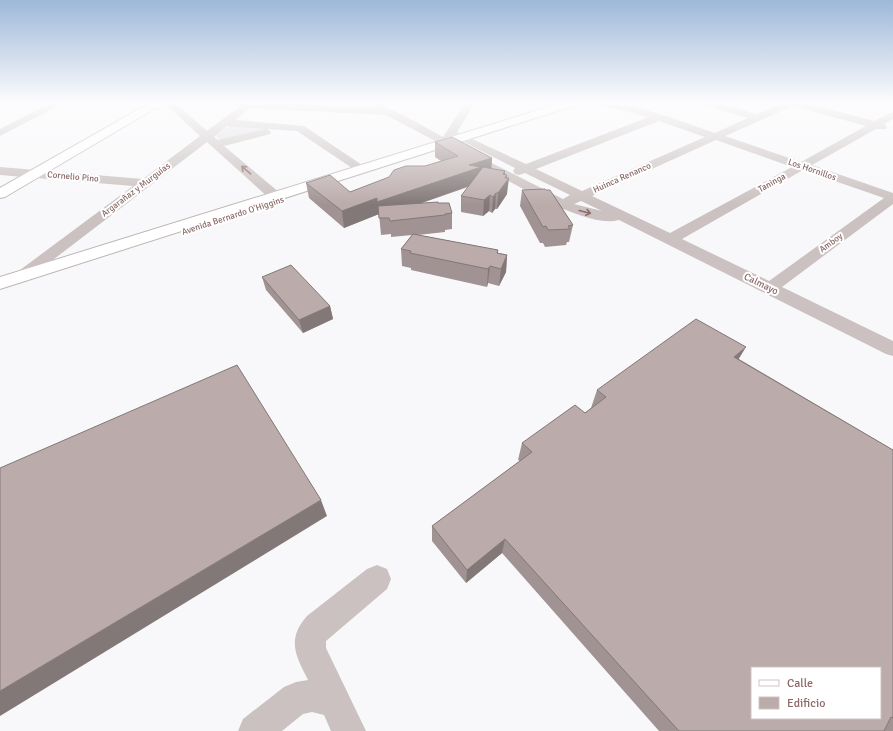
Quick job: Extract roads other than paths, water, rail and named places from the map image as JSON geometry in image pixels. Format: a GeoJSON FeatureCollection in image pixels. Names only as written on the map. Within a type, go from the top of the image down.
{"type":"FeatureCollection","features":[{"type":"Feature","properties":{"kind":"main road"},"geometry":{"type":"LineString","coordinates":[[0,194],[98,137]]}},
{"type":"Feature","properties":{"kind":"main road","name":"Avenida Bernardo O'Higgins"},"geometry":{"type":"LineString","coordinates":[[0,283],[362,169],[449,140],[464,138]]}},
{"type":"Feature","properties":{"kind":"main road","name":"Avenida Bernardo O'Higgins"},"geometry":{"type":"LineString","coordinates":[[0,290],[449,140]]}},
{"type":"Feature","properties":{"kind":"street"},"geometry":{"type":"LineString","coordinates":[[209,137],[275,196]]}},
{"type":"Feature","properties":{"kind":"street","name":"Argarañaz y Murguías"},"geometry":{"type":"LineString","coordinates":[[22,276],[146,183],[214,137]]}},
{"type":"Feature","properties":{"kind":"street"},"geometry":{"type":"LineString","coordinates":[[212,140],[227,137]]}},
{"type":"Feature","properties":{"kind":"street"},"geometry":{"type":"LineString","coordinates":[[315,137],[362,169]]}},
{"type":"Feature","properties":{"kind":"street","name":"Calmayo"},"geometry":{"type":"LineString","coordinates":[[443,137],[507,175],[573,209],[596,215],[630,218]]}},
{"type":"Feature","properties":{"kind":"street"},"geometry":{"type":"LineString","coordinates":[[507,175],[607,137]]}},
{"type":"Feature","properties":{"kind":"street","name":"Los Hornillos"},"geometry":{"type":"LineString","coordinates":[[716,137],[893,198]]}},
{"type":"Feature","properties":{"kind":"street","name":"Huinca Renanco"},"geometry":{"type":"LineString","coordinates":[[562,204],[716,137]]}},
{"type":"Feature","properties":{"kind":"street","name":"Taninga"},"geometry":{"type":"LineString","coordinates":[[671,239],[853,137]]}},
{"type":"Feature","properties":{"kind":"street","name":"Calmayo"},"geometry":{"type":"LineString","coordinates":[[464,138],[630,218],[893,349]]}},
{"type":"Feature","properties":{"kind":"street","name":"Cornelio Pino"},"geometry":{"type":"LineString","coordinates":[[0,171],[146,183]]}},
{"type":"Feature","properties":{"kind":"street","name":"Amboy"},"geometry":{"type":"LineString","coordinates":[[770,288],[893,198]]}},
{"type":"Feature","properties":{"kind":"street"},"geometry":{"type":"LineString","coordinates":[[349,731],[310,650],[311,635],[318,627],[377,579]]}},
{"type":"Feature","properties":{"kind":"street"},"geometry":{"type":"LineString","coordinates":[[255,731],[296,699],[312,696],[333,700]]}}]}
